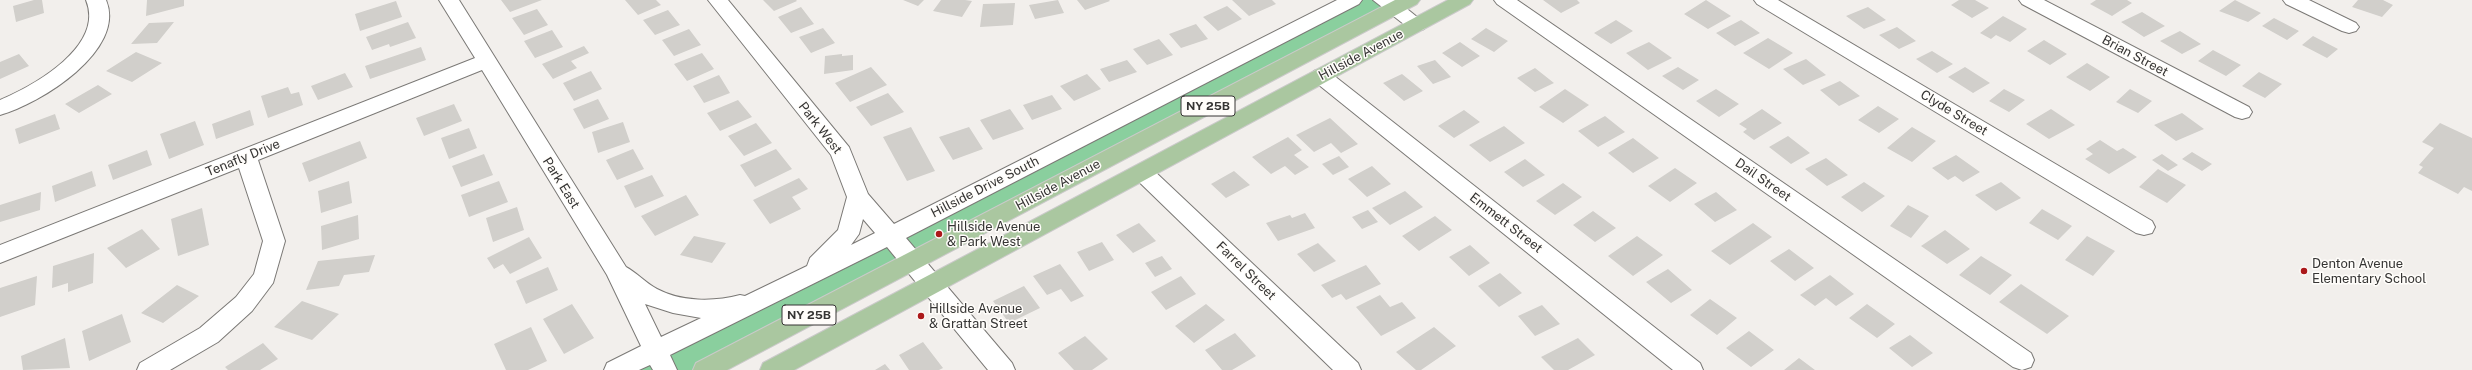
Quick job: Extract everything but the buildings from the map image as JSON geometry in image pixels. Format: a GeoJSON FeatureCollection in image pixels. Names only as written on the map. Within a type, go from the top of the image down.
{"type":"FeatureCollection","features":[{"type":"Feature","properties":{"kind":"main road","name":"Hillside Avenue"},"geometry":{"type":"LineString","coordinates":[[772,370],[1462,0]]}},
{"type":"Feature","properties":{"kind":"main road","name":"Hillside Avenue"},"geometry":{"type":"LineString","coordinates":[[705,370],[913,261],[1396,3]]}},
{"type":"Feature","properties":{"kind":"street"},"geometry":{"type":"LineString","coordinates":[[0,108],[38,89],[78,58],[92,41],[100,24],[96,0]]}},
{"type":"Feature","properties":{"kind":"street","name":"Park East"},"geometry":{"type":"LineString","coordinates":[[449,0],[617,272],[660,361]]}},
{"type":"Feature","properties":{"kind":"street","name":"Park West"},"geometry":{"type":"LineString","coordinates":[[718,0],[841,152],[858,197],[890,236],[933,284],[1003,370]]}},
{"type":"Feature","properties":{"kind":"street","name":"Hillside Drive South"},"geometry":{"type":"LineString","coordinates":[[616,370],[660,361],[784,288],[890,236],[1352,0]]}},
{"type":"Feature","properties":{"kind":"street","name":"Dail Street"},"geometry":{"type":"LineString","coordinates":[[1504,0],[2022,360]]}},
{"type":"Feature","properties":{"kind":"street","name":"Clyde Street"},"geometry":{"type":"LineString","coordinates":[[1764,0],[2144,227]]}},
{"type":"Feature","properties":{"kind":"street","name":"Brian Street"},"geometry":{"type":"LineString","coordinates":[[2029,0],[2242,112]]}},
{"type":"Feature","properties":{"kind":"street"},"geometry":{"type":"LineString","coordinates":[[2293,0],[2349,27]]}},
{"type":"Feature","properties":{"kind":"street"},"geometry":{"type":"LineString","coordinates":[[1396,3],[1417,24]]}},
{"type":"Feature","properties":{"kind":"street","name":"Tenafly Drive"},"geometry":{"type":"LineString","coordinates":[[0,254],[486,60]]}},
{"type":"Feature","properties":{"kind":"street","name":"Emmett Street"},"geometry":{"type":"LineString","coordinates":[[1321,76],[1691,370]]}},
{"type":"Feature","properties":{"kind":"street"},"geometry":{"type":"LineString","coordinates":[[149,370],[209,335],[244,304],[264,277],[274,241],[270,224],[246,156]]}},
{"type":"Feature","properties":{"kind":"street","name":"Farrel Street"},"geometry":{"type":"LineString","coordinates":[[1142,172],[1349,370]]}},
{"type":"Feature","properties":{"kind":"street"},"geometry":{"type":"LineString","coordinates":[[617,272],[652,297],[688,308],[732,306],[784,288],[826,259],[848,234],[858,197]]}},
{"type":"Feature","properties":{"kind":"green space"},"geometry":{"type":"Polygon","coordinates":[[[1352,0],[1410,0],[705,370],[616,370],[1352,0]]]}},
{"type":"Feature","properties":{"kind":"place","name":"Hillside Avenue & Park West"},"geometry":{"type":"Point","coordinates":[939,234]}},
{"type":"Feature","properties":{"kind":"place","name":"Denton Avenue Elementary School"},"geometry":{"type":"Point","coordinates":[2304,271]}},
{"type":"Feature","properties":{"kind":"place","name":"Hillside Avenue & Grattan Street"},"geometry":{"type":"Point","coordinates":[921,316]}}]}
